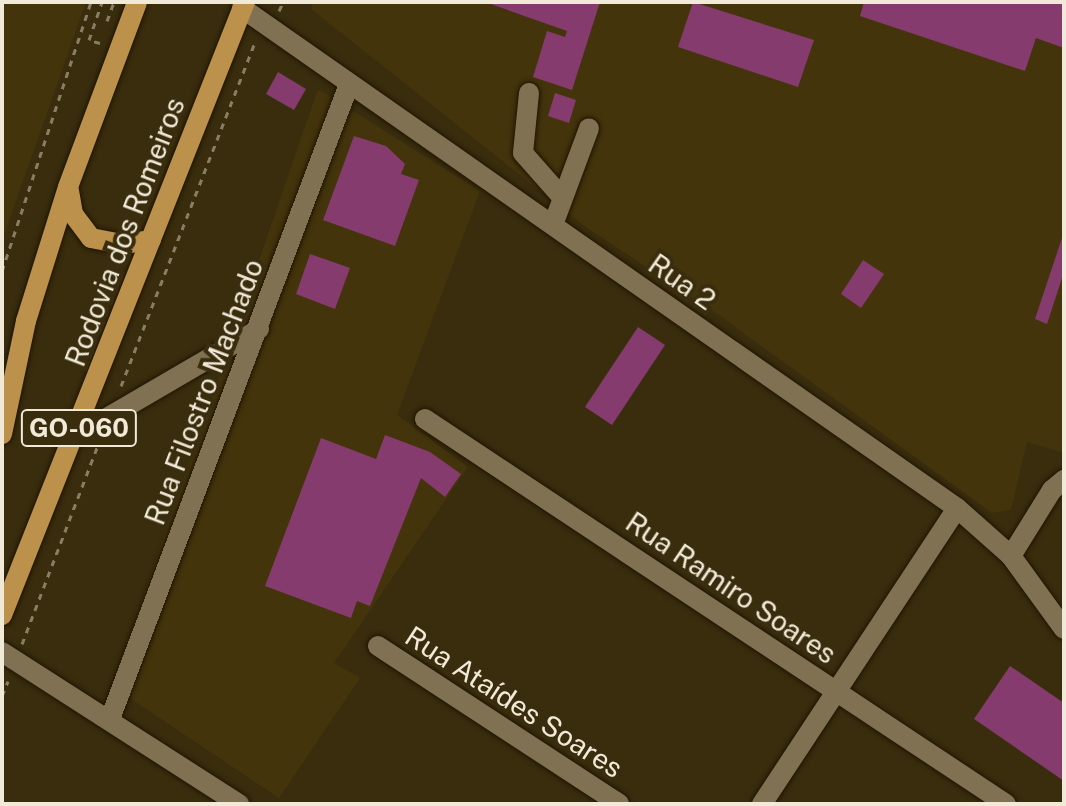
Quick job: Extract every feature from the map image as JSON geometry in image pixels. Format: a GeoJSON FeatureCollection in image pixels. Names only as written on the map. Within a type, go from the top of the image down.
{"type":"FeatureCollection","features":[{"type":"Feature","properties":{"kind":"main road","name":"Rodovia dos Romeiros"},"geometry":{"type":"LineString","coordinates":[[2,434],[26,321],[68,187],[137,2]]}},
{"type":"Feature","properties":{"kind":"main road","name":"Rodovia dos Romeiros"},"geometry":{"type":"LineString","coordinates":[[2,615],[76,436],[244,5]]}},
{"type":"Feature","properties":{"kind":"main road"},"geometry":{"type":"LineString","coordinates":[[68,187],[73,214],[91,238],[123,244],[151,240]]}},
{"type":"Feature","properties":{"kind":"street","name":"Rua 2"},"geometry":{"type":"LineString","coordinates":[[244,5],[349,84],[957,508],[1011,556],[1064,629]]}},
{"type":"Feature","properties":{"kind":"street","name":"Rua Filostro Machado"},"geometry":{"type":"LineString","coordinates":[[110,719],[349,84]]}},
{"type":"Feature","properties":{"kind":"street"},"geometry":{"type":"LineString","coordinates":[[529,93],[523,153],[560,195]]}},
{"type":"Feature","properties":{"kind":"street"},"geometry":{"type":"LineString","coordinates":[[553,225],[560,195],[589,128]]}},
{"type":"Feature","properties":{"kind":"street"},"geometry":{"type":"LineString","coordinates":[[76,436],[259,329]]}},
{"type":"Feature","properties":{"kind":"street","name":"Rua Ramiro Soares"},"geometry":{"type":"LineString","coordinates":[[425,419],[1006,804]]}},
{"type":"Feature","properties":{"kind":"street"},"geometry":{"type":"LineString","coordinates":[[1011,556],[1052,490],[1064,480]]}},
{"type":"Feature","properties":{"kind":"street"},"geometry":{"type":"LineString","coordinates":[[762,804],[957,508]]}},
{"type":"Feature","properties":{"kind":"street","name":"Rua Ataídes Soares"},"geometry":{"type":"LineString","coordinates":[[378,646],[619,804]]}},
{"type":"Feature","properties":{"kind":"street"},"geometry":{"type":"LineString","coordinates":[[9,656],[239,804]]}},
{"type":"Feature","properties":{"kind":"path"},"geometry":{"type":"LineString","coordinates":[[2,271],[91,2]]}},
{"type":"Feature","properties":{"kind":"path"},"geometry":{"type":"LineString","coordinates":[[102,2],[89,40],[99,44],[114,2]]}},
{"type":"Feature","properties":{"kind":"path"},"geometry":{"type":"LineString","coordinates":[[2,696],[9,656],[110,416],[255,44],[283,2]]}},
{"type":"Feature","properties":{"kind":"shaded area"},"geometry":{"type":"Polygon","coordinates":[[[2,2],[86,2],[2,241],[2,2]]]}},
{"type":"Feature","properties":{"kind":"shaded area"},"geometry":{"type":"Polygon","coordinates":[[[313,2],[1064,2],[1064,453],[1027,442],[1011,510],[992,513],[719,315],[583,225],[311,9],[313,2]]]}},
{"type":"Feature","properties":{"kind":"shaded area"},"geometry":{"type":"Polygon","coordinates":[[[318,89],[480,191],[397,415],[468,467],[334,663],[360,678],[279,798],[112,686],[318,89]]]}},
{"type":"Feature","properties":{"kind":"building"},"geometry":{"type":"Polygon","coordinates":[[[485,2],[600,2],[572,90],[533,77],[547,31],[565,37],[567,31],[485,2]]]}},
{"type":"Feature","properties":{"kind":"building"},"geometry":{"type":"Polygon","coordinates":[[[693,2],[814,40],[798,87],[678,47],[693,2]]]}},
{"type":"Feature","properties":{"kind":"building"},"geometry":{"type":"Polygon","coordinates":[[[864,2],[1064,2],[1064,48],[1036,38],[1025,71],[860,16],[864,2]]]}},
{"type":"Feature","properties":{"kind":"building"},"geometry":{"type":"Polygon","coordinates":[[[278,72],[306,89],[294,110],[266,94],[278,72]]]}},
{"type":"Feature","properties":{"kind":"building"},"geometry":{"type":"Polygon","coordinates":[[[555,93],[576,100],[569,123],[548,116],[555,93]]]}},
{"type":"Feature","properties":{"kind":"building"},"geometry":{"type":"Polygon","coordinates":[[[354,136],[386,146],[405,164],[401,174],[419,180],[395,246],[323,220],[354,136]]]}},
{"type":"Feature","properties":{"kind":"building"},"geometry":{"type":"Polygon","coordinates":[[[1064,232],[1064,272],[1047,324],[1035,319],[1064,232]]]}},
{"type":"Feature","properties":{"kind":"building"},"geometry":{"type":"Polygon","coordinates":[[[310,254],[350,268],[335,309],[296,294],[310,254]]]}},
{"type":"Feature","properties":{"kind":"building"},"geometry":{"type":"Polygon","coordinates":[[[863,260],[884,274],[861,308],[841,294],[863,260]]]}},
{"type":"Feature","properties":{"kind":"building"},"geometry":{"type":"Polygon","coordinates":[[[638,327],[665,345],[612,425],[585,407],[638,327]]]}},
{"type":"Feature","properties":{"kind":"building"},"geometry":{"type":"Polygon","coordinates":[[[385,435],[430,452],[461,474],[445,497],[421,478],[370,606],[357,601],[351,618],[265,586],[321,438],[376,459],[385,435]]]}},
{"type":"Feature","properties":{"kind":"building"},"geometry":{"type":"Polygon","coordinates":[[[1010,666],[1064,703],[1064,781],[974,719],[1010,666]]]}}]}
